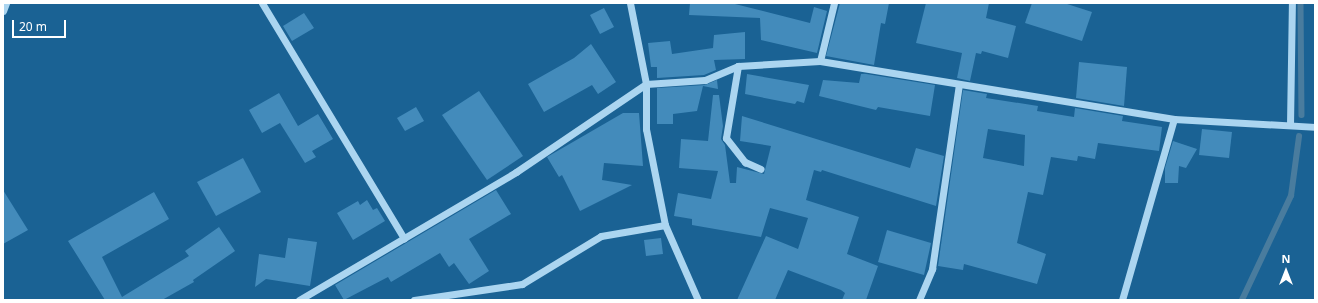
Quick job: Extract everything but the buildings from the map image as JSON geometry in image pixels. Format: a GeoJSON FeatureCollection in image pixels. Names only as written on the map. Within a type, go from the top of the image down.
{"type":"FeatureCollection","features":[{"type":"Feature","properties":{"kind":"street"},"geometry":{"type":"LineString","coordinates":[[3,11],[6,3]]}},
{"type":"Feature","properties":{"kind":"street"},"geometry":{"type":"LineString","coordinates":[[262,3],[404,238]]}},
{"type":"Feature","properties":{"kind":"street"},"geometry":{"type":"LineString","coordinates":[[630,3],[646,84],[646,129],[665,225],[698,300]]}},
{"type":"Feature","properties":{"kind":"street"},"geometry":{"type":"LineString","coordinates":[[820,61],[834,3]]}},
{"type":"Feature","properties":{"kind":"street"},"geometry":{"type":"LineString","coordinates":[[1290,126],[1292,3]]}},
{"type":"Feature","properties":{"kind":"street"},"geometry":{"type":"LineString","coordinates":[[299,300],[516,172],[646,84],[705,80],[738,66],[820,61],[959,85],[1174,118],[1315,127]]}},
{"type":"Feature","properties":{"kind":"street"},"geometry":{"type":"LineString","coordinates":[[738,66],[726,138],[745,162],[761,169]]}},
{"type":"Feature","properties":{"kind":"street"},"geometry":{"type":"LineString","coordinates":[[919,300],[932,269],[959,85]]}},
{"type":"Feature","properties":{"kind":"street"},"geometry":{"type":"LineString","coordinates":[[1122,300],[1174,118]]}},
{"type":"Feature","properties":{"kind":"street"},"geometry":{"type":"LineString","coordinates":[[414,300],[522,284],[601,236],[665,225]]}},
{"type":"Feature","properties":{"kind":"waterway"},"geometry":{"type":"LineString","coordinates":[[1301,3],[1302,115]]}},
{"type":"Feature","properties":{"kind":"waterway"},"geometry":{"type":"LineString","coordinates":[[1242,300],[1291,196],[1299,137]]}}]}
